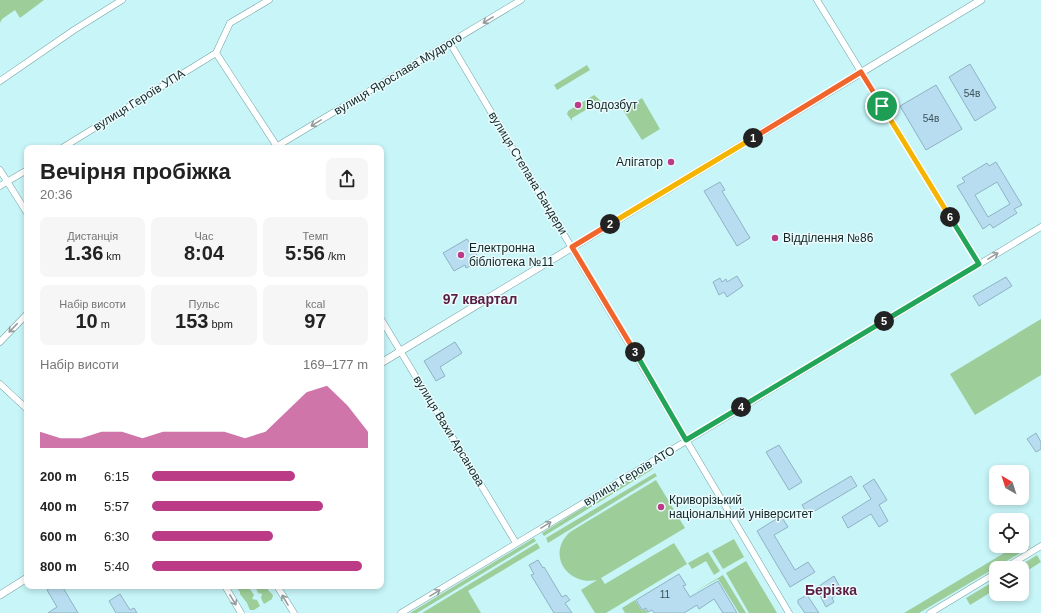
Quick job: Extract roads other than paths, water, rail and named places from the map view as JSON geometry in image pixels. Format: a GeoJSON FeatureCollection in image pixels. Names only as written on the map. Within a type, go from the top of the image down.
{"type":"FeatureCollection","features":[{"type":"Feature","properties":{"kind":"main road"},"geometry":{"type":"LineString","coordinates":[[384,361],[981,0]]}},
{"type":"Feature","properties":{"kind":"main road"},"geometry":{"type":"LineString","coordinates":[[0,594],[24,580]]}},
{"type":"Feature","properties":{"kind":"street"},"geometry":{"type":"LineString","coordinates":[[0,81],[74,30],[122,0]]}},
{"type":"Feature","properties":{"kind":"street"},"geometry":{"type":"LineString","coordinates":[[269,0],[230,23],[216,53],[275,145]]}},
{"type":"Feature","properties":{"kind":"street","name":"вулиця Ярослава Мудрого"},"geometry":{"type":"LineString","coordinates":[[279,145],[522,0]]}},
{"type":"Feature","properties":{"kind":"street"},"geometry":{"type":"LineString","coordinates":[[817,0],[979,264]]}},
{"type":"Feature","properties":{"kind":"street","name":"вулиця Степана Бандери"},"geometry":{"type":"LineString","coordinates":[[450,43],[789,613]]}},
{"type":"Feature","properties":{"kind":"street","name":"вулиця Героїв УПА"},"geometry":{"type":"LineString","coordinates":[[67,145],[216,53]]}},
{"type":"Feature","properties":{"kind":"street"},"geometry":{"type":"LineString","coordinates":[[0,170],[24,208]]}},
{"type":"Feature","properties":{"kind":"street"},"geometry":{"type":"LineString","coordinates":[[0,186],[24,172]]}},
{"type":"Feature","properties":{"kind":"street","name":"вулиця Героїв АТО"},"geometry":{"type":"LineString","coordinates":[[401,613],[1041,227]]}},
{"type":"Feature","properties":{"kind":"street"},"geometry":{"type":"LineString","coordinates":[[0,342],[24,317]]}},
{"type":"Feature","properties":{"kind":"street","name":"вулиця Вахи Арсанова"},"geometry":{"type":"LineString","coordinates":[[384,324],[516,543]]}},
{"type":"Feature","properties":{"kind":"street"},"geometry":{"type":"LineString","coordinates":[[0,384],[24,406]]}},
{"type":"Feature","properties":{"kind":"street"},"geometry":{"type":"LineString","coordinates":[[1016,561],[1041,546]]}},
{"type":"Feature","properties":{"kind":"street"},"geometry":{"type":"LineString","coordinates":[[930,613],[989,577]]}},
{"type":"Feature","properties":{"kind":"street"},"geometry":{"type":"LineString","coordinates":[[227,589],[241,613]]}},
{"type":"Feature","properties":{"kind":"street"},"geometry":{"type":"LineString","coordinates":[[279,589],[294,613]]}},
{"type":"Feature","properties":{"kind":"place","name":"Водозбут"},"geometry":{"type":"Point","coordinates":[578,105]}},
{"type":"Feature","properties":{"kind":"place","name":"Алігатор"},"geometry":{"type":"Point","coordinates":[671,162]}},
{"type":"Feature","properties":{"kind":"place","name":"Відділення №86"},"geometry":{"type":"Point","coordinates":[775,238]}},
{"type":"Feature","properties":{"kind":"place","name":"Електронна бібліотека №11"},"geometry":{"type":"Point","coordinates":[461,255]}},
{"type":"Feature","properties":{"kind":"place","name":"Криворізький національний університет"},"geometry":{"type":"Point","coordinates":[661,507]}},
{"type":"Feature","properties":{"kind":"district","name":"97 квартал"},"geometry":{"type":"Point","coordinates":[480,299]}},
{"type":"Feature","properties":{"kind":"district","name":"Берізка"},"geometry":{"type":"Point","coordinates":[831,590]}}]}
